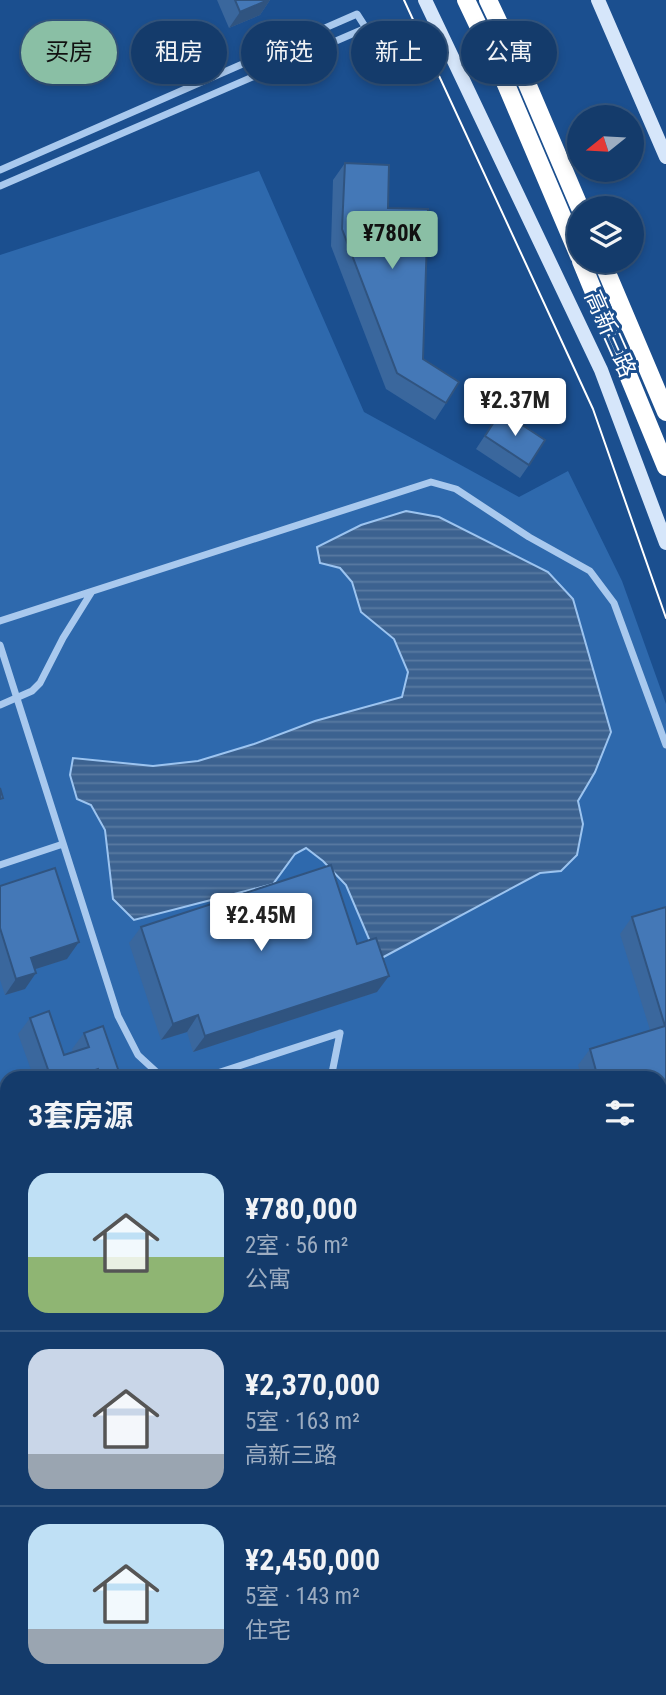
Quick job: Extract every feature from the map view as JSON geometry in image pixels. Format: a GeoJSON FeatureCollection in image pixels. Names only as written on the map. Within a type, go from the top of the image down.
{"type":"FeatureCollection","features":[{"type":"Feature","properties":{"kind":"highway","name":"高新三路"},"geometry":{"type":"LineString","coordinates":[[466,0],[505,82],[567,227]]}},
{"type":"Feature","properties":{"kind":"highway"},"geometry":{"type":"LineString","coordinates":[[488,0],[575,196]]}},
{"type":"Feature","properties":{"kind":"highway","name":"高新三路"},"geometry":{"type":"LineString","coordinates":[[586,273],[666,467]]}},
{"type":"Feature","properties":{"kind":"highway","name":"高新三路"},"geometry":{"type":"LineString","coordinates":[[608,273],[666,412]]}},
{"type":"Feature","properties":{"kind":"main road","name":"高新三路"},"geometry":{"type":"LineString","coordinates":[[425,0],[601,370],[666,542]]}},
{"type":"Feature","properties":{"kind":"main road"},"geometry":{"type":"LineString","coordinates":[[598,0],[666,157]]}},
{"type":"Feature","properties":{"kind":"street"},"geometry":{"type":"LineString","coordinates":[[0,170],[357,14],[366,29],[0,186]]}},
{"type":"Feature","properties":{"kind":"street"},"geometry":{"type":"LineString","coordinates":[[0,621],[431,482],[456,489],[529,537],[590,571],[614,603],[666,745]]}},
{"type":"Feature","properties":{"kind":"street"},"geometry":{"type":"LineString","coordinates":[[0,705],[32,691],[40,683],[74,617],[91,592]]}},
{"type":"Feature","properties":{"kind":"street"},"geometry":{"type":"LineString","coordinates":[[0,645],[118,1016],[138,1055],[155,1071]]}},
{"type":"Feature","properties":{"kind":"street"},"geometry":{"type":"LineString","coordinates":[[0,864],[63,844]]}},
{"type":"Feature","properties":{"kind":"street"},"geometry":{"type":"LineString","coordinates":[[224,1071],[341,1033],[333,1071]]}},
{"type":"Feature","properties":{"kind":"shaded area"},"geometry":{"type":"Polygon","coordinates":[[[259,171],[364,412],[519,497],[568,471],[622,581],[666,704],[666,1071],[0,1071],[0,255],[259,171]]]}},
{"type":"Feature","properties":{"kind":"shaded area"},"geometry":{"type":"Polygon","coordinates":[[[406,511],[439,517],[548,572],[573,599],[611,732],[595,772],[578,801],[583,824],[577,855],[561,871],[540,873],[378,960],[346,885],[306,848],[295,854],[273,884],[134,920],[113,899],[105,830],[91,805],[77,799],[70,775],[73,758],[153,766],[198,761],[315,721],[402,697],[408,672],[394,639],[361,612],[352,582],[340,568],[320,563],[317,547],[361,525],[406,511]]]}},
{"type":"Feature","properties":{"kind":"building"},"geometry":{"type":"Polygon","coordinates":[[[235,0],[268,0],[240,12],[235,0]]]}},
{"type":"Feature","properties":{"kind":"building"},"geometry":{"type":"Polygon","coordinates":[[[345,163],[389,165],[388,208],[428,209],[423,359],[459,382],[446,403],[397,373],[342,229],[345,163]]]}},
{"type":"Feature","properties":{"kind":"building"},"geometry":{"type":"Polygon","coordinates":[[[501,411],[545,440],[529,465],[485,436],[501,411]]]}},
{"type":"Feature","properties":{"kind":"building"},"geometry":{"type":"Polygon","coordinates":[[[331,865],[357,944],[376,938],[389,976],[205,1036],[198,1015],[173,1024],[141,927],[331,865]]]}},
{"type":"Feature","properties":{"kind":"building"},"geometry":{"type":"Polygon","coordinates":[[[55,868],[79,942],[31,958],[36,973],[16,979],[0,928],[0,886],[55,868]]]}},
{"type":"Feature","properties":{"kind":"building"},"geometry":{"type":"Polygon","coordinates":[[[666,907],[666,1071],[596,1071],[590,1049],[665,1026],[632,917],[666,907]]]}},
{"type":"Feature","properties":{"kind":"building"},"geometry":{"type":"Polygon","coordinates":[[[49,1011],[64,1055],[89,1047],[84,1033],[103,1026],[119,1071],[49,1071],[30,1018],[49,1011]]]}},
{"type":"Feature","properties":{"kind":"tram line"},"geometry":{"type":"LineString","coordinates":[[404,0],[593,409],[666,618]]}}]}
